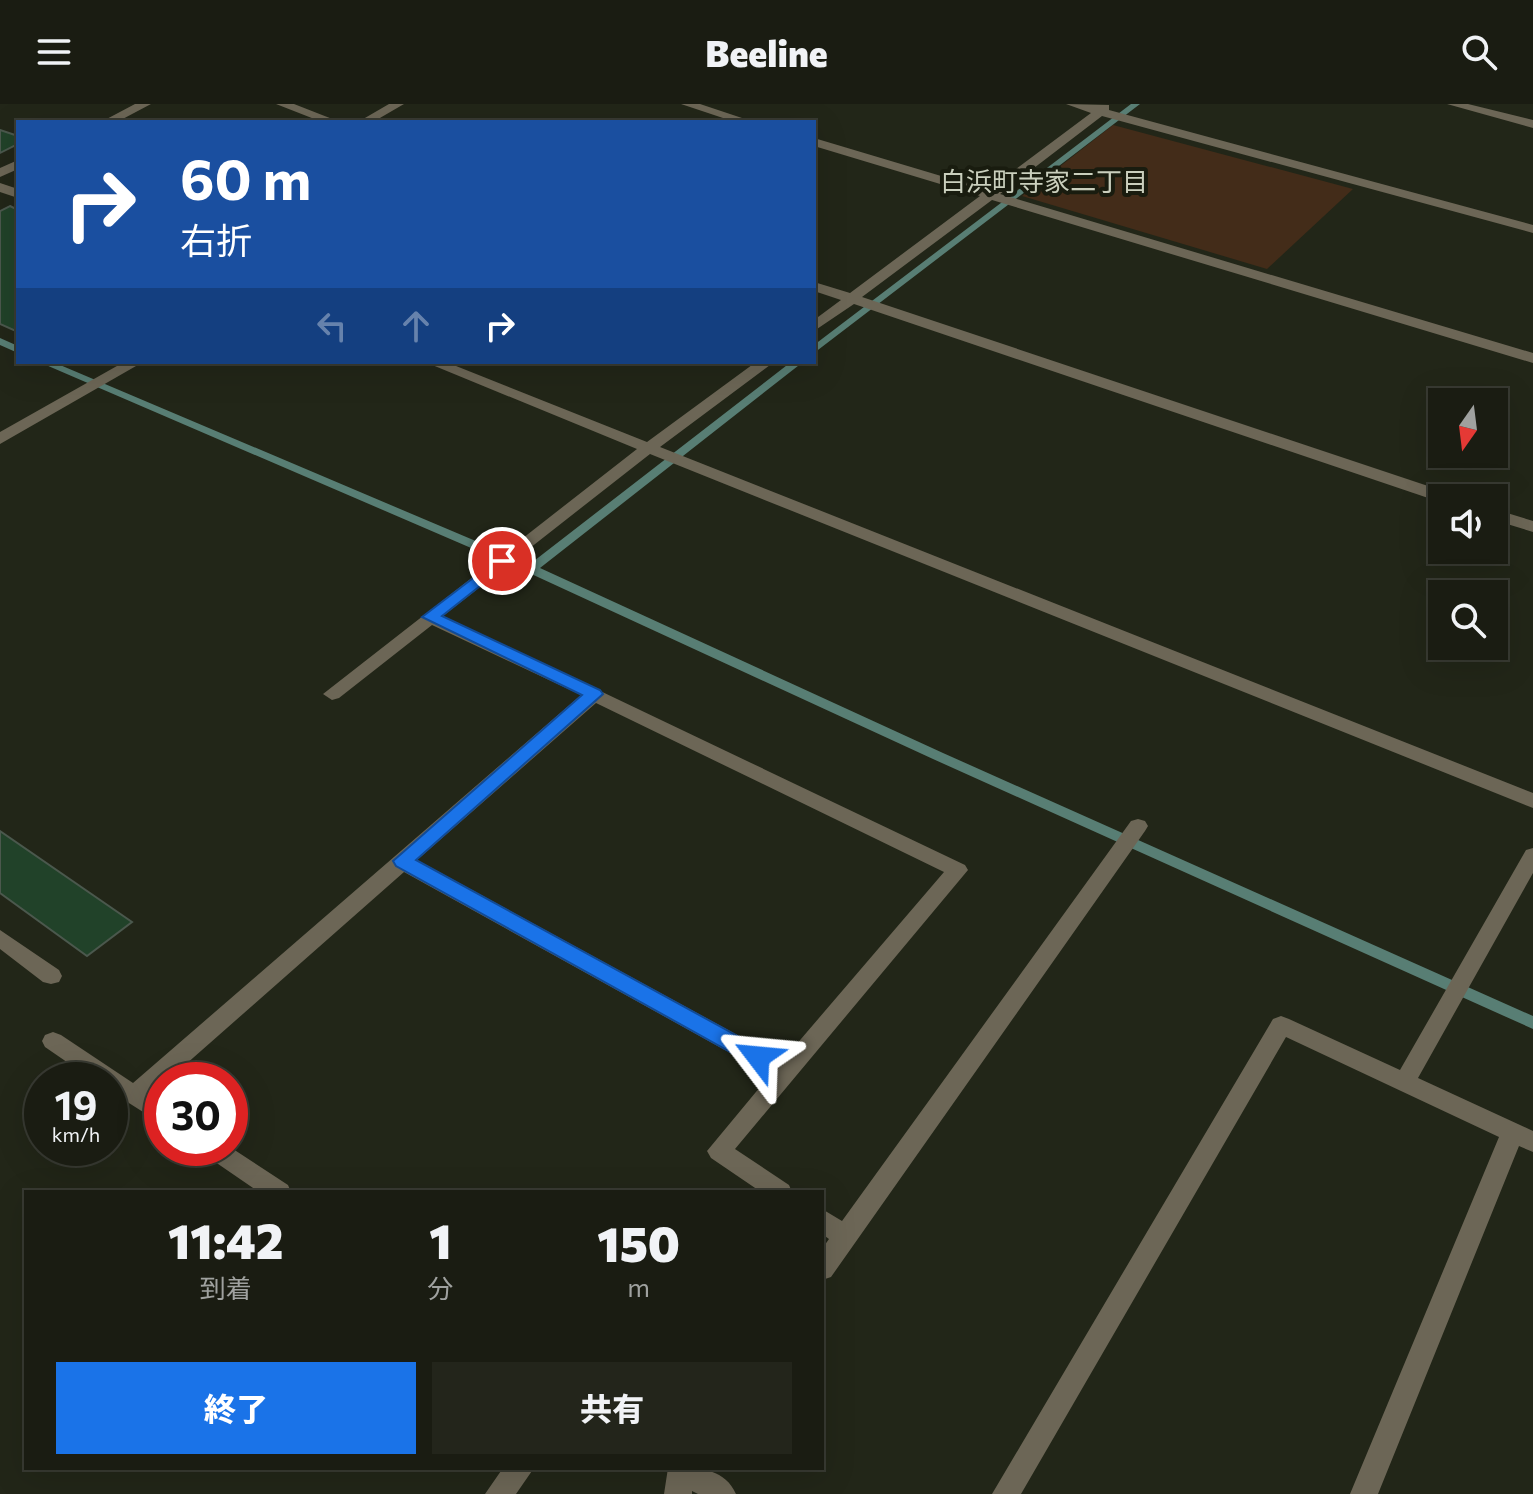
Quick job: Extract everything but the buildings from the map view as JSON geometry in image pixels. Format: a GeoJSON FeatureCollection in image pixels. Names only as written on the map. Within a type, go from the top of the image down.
{"type":"FeatureCollection","features":[{"type":"Feature","properties":{"kind":"street"},"geometry":{"type":"LineString","coordinates":[[111,120],[145,104]]}},
{"type":"Feature","properties":{"kind":"street"},"geometry":{"type":"LineString","coordinates":[[282,104],[328,120]]}},
{"type":"Feature","properties":{"kind":"street"},"geometry":{"type":"LineString","coordinates":[[368,120],[398,104]]}},
{"type":"Feature","properties":{"kind":"street"},"geometry":{"type":"LineString","coordinates":[[687,104],[741,120]]}},
{"type":"Feature","properties":{"kind":"street"},"geometry":{"type":"LineString","coordinates":[[1072,104],[1104,108],[1533,229]]}},
{"type":"Feature","properties":{"kind":"street"},"geometry":{"type":"LineString","coordinates":[[1453,104],[1533,124]]}},
{"type":"Feature","properties":{"kind":"street"},"geometry":{"type":"LineString","coordinates":[[816,326],[1104,108]]}},
{"type":"Feature","properties":{"kind":"street"},"geometry":{"type":"LineString","coordinates":[[816,143],[1533,358]]}},
{"type":"Feature","properties":{"kind":"street"},"geometry":{"type":"LineString","coordinates":[[816,287],[1428,492]]}},
{"type":"Feature","properties":{"kind":"street"},"geometry":{"type":"LineString","coordinates":[[0,439],[131,364]]}},
{"type":"Feature","properties":{"kind":"street"},"geometry":{"type":"LineString","coordinates":[[438,364],[1533,801]]}},
{"type":"Feature","properties":{"kind":"street"},"geometry":{"type":"LineString","coordinates":[[332,694],[647,449],[763,364]]}},
{"type":"Feature","properties":{"kind":"street"},"geometry":{"type":"LineString","coordinates":[[1508,519],[1533,527]]}},
{"type":"Feature","properties":{"kind":"street"},"geometry":{"type":"LineString","coordinates":[[430,617],[958,870],[719,1151],[777,1190]]}},
{"type":"Feature","properties":{"kind":"street"},"geometry":{"type":"LineString","coordinates":[[135,1095],[594,694]]}},
{"type":"Feature","properties":{"kind":"street"},"geometry":{"type":"LineString","coordinates":[[824,1266],[1138,826]]}},
{"type":"Feature","properties":{"kind":"street"},"geometry":{"type":"LineString","coordinates":[[1404,1083],[1533,855]]}},
{"type":"Feature","properties":{"kind":"street"},"geometry":{"type":"LineString","coordinates":[[402,861],[785,1072]]}},
{"type":"Feature","properties":{"kind":"street"},"geometry":{"type":"LineString","coordinates":[[0,938],[51,976]]}},
{"type":"Feature","properties":{"kind":"street"},"geometry":{"type":"LineString","coordinates":[[1006,1494],[1281,1025],[1523,1137],[1364,1494]]}},
{"type":"Feature","properties":{"kind":"street"},"geometry":{"type":"LineString","coordinates":[[53,1041],[144,1101]]}},
{"type":"Feature","properties":{"kind":"street"},"geometry":{"type":"LineString","coordinates":[[240,1166],[276,1190]]}},
{"type":"Feature","properties":{"kind":"street"},"geometry":{"type":"LineString","coordinates":[[824,1221],[845,1236]]}},
{"type":"Feature","properties":{"kind":"street"},"geometry":{"type":"LineString","coordinates":[[499,1494],[518,1470]]}},
{"type":"Feature","properties":{"kind":"street"},"geometry":{"type":"LineString","coordinates":[[678,1494],[682,1470]]}},
{"type":"Feature","properties":{"kind":"street"},"geometry":{"type":"LineString","coordinates":[[685,1470],[722,1494]]}},
{"type":"Feature","properties":{"kind":"shaded area"},"geometry":{"type":"Polygon","coordinates":[[[1113,125],[1353,189],[1267,269],[1022,196],[1113,125]]]}},
{"type":"Feature","properties":{"kind":"waterway"},"geometry":{"type":"LineString","coordinates":[[816,348],[1136,104]]}},
{"type":"Feature","properties":{"kind":"waterway"},"geometry":{"type":"LineString","coordinates":[[0,341],[16,349]]}},
{"type":"Feature","properties":{"kind":"waterway"},"geometry":{"type":"LineString","coordinates":[[49,364],[531,569]]}},
{"type":"Feature","properties":{"kind":"waterway"},"geometry":{"type":"LineString","coordinates":[[531,569],[795,364]]}},
{"type":"Feature","properties":{"kind":"waterway"},"geometry":{"type":"LineString","coordinates":[[531,569],[1533,1023]]}},
{"type":"Feature","properties":{"kind":"district","name":"白浜町寺家二丁目"},"geometry":{"type":"Point","coordinates":[1044,180]}},
{"type":"Feature","properties":{"kind":"route"},"geometry":{"type":"LineString","coordinates":[[502,561],[430,617],[594,694],[402,861],[758,1057]]}}]}
